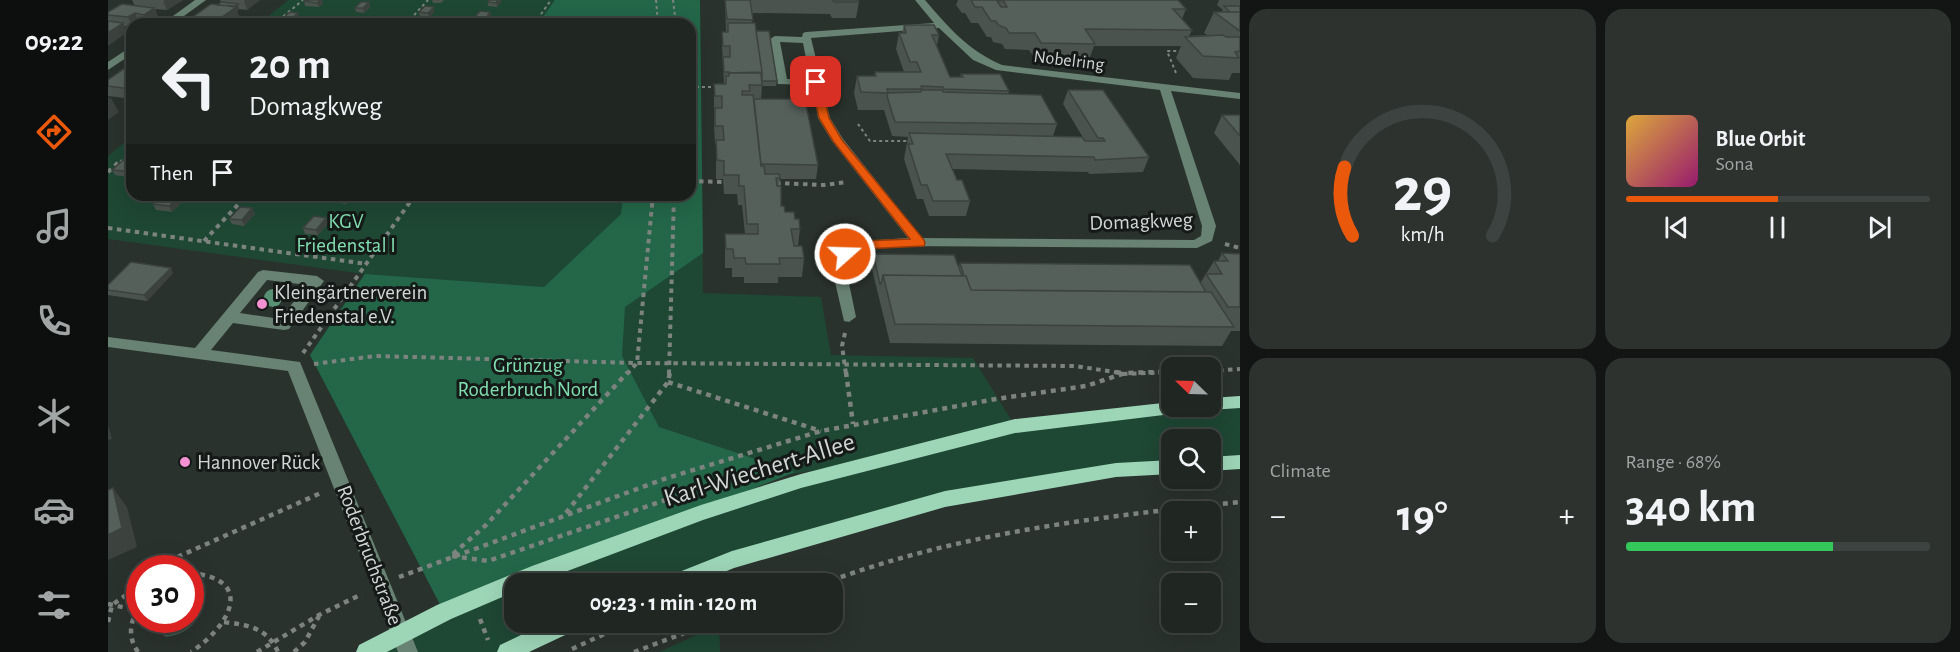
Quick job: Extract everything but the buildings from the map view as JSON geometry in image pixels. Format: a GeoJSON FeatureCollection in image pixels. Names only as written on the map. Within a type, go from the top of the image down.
{"type":"FeatureCollection","features":[{"type":"Feature","properties":{"kind":"main road"},"geometry":{"type":"LineString","coordinates":[[1221,403],[1240,402]]}},
{"type":"Feature","properties":{"kind":"main road","name":"Karl-Wiechert-Allee"},"geometry":{"type":"LineString","coordinates":[[366,652],[404,643],[444,612],[539,572],[701,513],[801,481],[1015,426],[1161,409]]}},
{"type":"Feature","properties":{"kind":"main road"},"geometry":{"type":"LineString","coordinates":[[1221,469],[1240,462]]}},
{"type":"Feature","properties":{"kind":"main road"},"geometry":{"type":"LineString","coordinates":[[699,573],[732,560],[945,499],[1106,472],[1161,475]]}},
{"type":"Feature","properties":{"kind":"main road"},"geometry":{"type":"LineString","coordinates":[[507,652],[547,633]]}},
{"type":"Feature","properties":{"kind":"street"},"geometry":{"type":"LineString","coordinates":[[176,18],[201,0]]}},
{"type":"Feature","properties":{"kind":"street","name":"Nobelring"},"geometry":{"type":"LineString","coordinates":[[920,0],[941,25],[977,58],[1000,68],[1240,96]]}},
{"type":"Feature","properties":{"kind":"street"},"geometry":{"type":"LineString","coordinates":[[919,243],[838,141],[824,118],[806,35],[941,25]]}},
{"type":"Feature","properties":{"kind":"street"},"geometry":{"type":"LineString","coordinates":[[807,40],[775,39],[782,82],[816,82]]}},
{"type":"Feature","properties":{"kind":"street"},"geometry":{"type":"LineString","coordinates":[[108,67],[126,54]]}},
{"type":"Feature","properties":{"kind":"street","name":"Domagkweg"},"geometry":{"type":"LineString","coordinates":[[849,317],[839,269],[845,254],[862,245],[919,243],[1197,244],[1207,238],[1209,226],[1165,89]]}},
{"type":"Feature","properties":{"kind":"street"},"geometry":{"type":"LineString","coordinates":[[199,354],[263,275],[317,281],[284,325],[229,317]]}},
{"type":"Feature","properties":{"kind":"street"},"geometry":{"type":"LineString","coordinates":[[108,342],[294,366]]}},
{"type":"Feature","properties":{"kind":"street","name":"Roderbruchstraße"},"geometry":{"type":"LineString","coordinates":[[294,366],[404,643]]}},
{"type":"Feature","properties":{"kind":"path"},"geometry":{"type":"LineString","coordinates":[[281,18],[303,0]]}},
{"type":"Feature","properties":{"kind":"path"},"geometry":{"type":"LineString","coordinates":[[412,18],[428,0]]}},
{"type":"Feature","properties":{"kind":"path"},"geometry":{"type":"LineString","coordinates":[[538,18],[551,0]]}},
{"type":"Feature","properties":{"kind":"path"},"geometry":{"type":"LineString","coordinates":[[656,0],[658,18]]}},
{"type":"Feature","properties":{"kind":"path"},"geometry":{"type":"LineString","coordinates":[[673,0],[675,18]]}},
{"type":"Feature","properties":{"kind":"path"},"geometry":{"type":"LineString","coordinates":[[1188,51],[1167,51],[1179,79],[1188,91]]}},
{"type":"Feature","properties":{"kind":"path"},"geometry":{"type":"LineString","coordinates":[[696,87],[728,87]]}},
{"type":"Feature","properties":{"kind":"path"},"geometry":{"type":"LineString","coordinates":[[858,124],[870,141],[918,141]]}},
{"type":"Feature","properties":{"kind":"path"},"geometry":{"type":"LineString","coordinates":[[108,171],[126,156]]}},
{"type":"Feature","properties":{"kind":"path"},"geometry":{"type":"LineString","coordinates":[[770,182],[824,185],[868,179]]}},
{"type":"Feature","properties":{"kind":"path"},"geometry":{"type":"LineString","coordinates":[[696,181],[723,182]]}},
{"type":"Feature","properties":{"kind":"path"},"geometry":{"type":"LineString","coordinates":[[204,242],[242,201]]}},
{"type":"Feature","properties":{"kind":"path"},"geometry":{"type":"LineString","coordinates":[[294,366],[411,201]]}},
{"type":"Feature","properties":{"kind":"path"},"geometry":{"type":"LineString","coordinates":[[653,201],[637,363],[486,525],[451,556],[664,479],[821,431],[1086,386],[1125,374]]}},
{"type":"Feature","properties":{"kind":"path"},"geometry":{"type":"LineString","coordinates":[[565,515],[668,382],[671,363],[674,201]]}},
{"type":"Feature","properties":{"kind":"path"},"geometry":{"type":"LineString","coordinates":[[108,228],[367,264]]}},
{"type":"Feature","properties":{"kind":"path"},"geometry":{"type":"LineString","coordinates":[[849,317],[842,346],[853,424]]}},
{"type":"Feature","properties":{"kind":"path"},"geometry":{"type":"LineString","coordinates":[[294,366],[375,356],[637,363],[1075,366],[1125,374],[1161,372]]}},
{"type":"Feature","properties":{"kind":"path"},"geometry":{"type":"LineString","coordinates":[[1221,370],[1240,369]]}},
{"type":"Feature","properties":{"kind":"path"},"geometry":{"type":"LineString","coordinates":[[668,382],[821,431]]}},
{"type":"Feature","properties":{"kind":"path"},"geometry":{"type":"LineString","coordinates":[[182,555],[342,483]]}},
{"type":"Feature","properties":{"kind":"path"},"geometry":{"type":"LineString","coordinates":[[843,576],[980,537],[1134,513],[1240,502]]}},
{"type":"Feature","properties":{"kind":"path"},"geometry":{"type":"LineString","coordinates":[[191,652],[213,637],[224,622],[230,608],[231,594],[226,583],[211,574],[204,574]]}},
{"type":"Feature","properties":{"kind":"path"},"geometry":{"type":"LineString","coordinates":[[110,604],[126,594]]}},
{"type":"Feature","properties":{"kind":"path"},"geometry":{"type":"LineString","coordinates":[[110,604],[126,606]]}},
{"type":"Feature","properties":{"kind":"path"},"geometry":{"type":"LineString","coordinates":[[108,622],[110,604]]}},
{"type":"Feature","properties":{"kind":"path"},"geometry":{"type":"LineString","coordinates":[[257,652],[319,615],[305,642],[294,652]]}},
{"type":"Feature","properties":{"kind":"path"},"geometry":{"type":"LineString","coordinates":[[478,615],[489,641]]}},
{"type":"Feature","properties":{"kind":"path"},"geometry":{"type":"LineString","coordinates":[[224,622],[259,627],[275,642],[278,652]]}},
{"type":"Feature","properties":{"kind":"path"},"geometry":{"type":"LineString","coordinates":[[130,633],[130,639],[138,652]]}},
{"type":"Feature","properties":{"kind":"path"},"geometry":{"type":"LineString","coordinates":[[566,652],[607,633]]}},
{"type":"Feature","properties":{"kind":"path"},"geometry":{"type":"LineString","coordinates":[[634,652],[685,633]]}},
{"type":"Feature","properties":{"kind":"green space","name":"Grünzug Roderbruch Nord"},"geometry":{"type":"Polygon","coordinates":[[[288,0],[700,0],[703,293],[821,297],[831,355],[973,358],[1015,426],[1161,410],[1161,417],[1221,417],[1221,404],[1240,402],[1240,462],[1221,463],[1221,429],[1161,429],[1161,468],[1031,483],[707,573],[535,573],[884,459],[743,482],[532,573],[504,573],[504,633],[549,633],[507,652],[366,652],[444,612],[310,355],[364,274],[108,239],[108,156],[126,141],[126,201],[696,201],[696,18],[266,18],[288,0]]]}},
{"type":"Feature","properties":{"kind":"green space"},"geometry":{"type":"Polygon","coordinates":[[[555,0],[700,0],[703,253],[625,307],[622,356],[659,427],[795,472],[542,573],[504,573],[504,588],[444,612],[310,355],[365,274],[544,287],[621,214],[622,201],[696,201],[696,18],[542,18],[555,0]]]}},
{"type":"Feature","properties":{"kind":"green space"},"geometry":{"type":"Polygon","coordinates":[[[701,633],[719,633],[720,652],[659,652],[701,633]]]}},
{"type":"Feature","properties":{"kind":"shaded area"},"geometry":{"type":"Polygon","coordinates":[[[162,633],[178,633],[166,636],[162,633]]]}},
{"type":"Feature","properties":{"kind":"place","name":"Kleingärtnerverein Friedenstal e.V."},"geometry":{"type":"Point","coordinates":[262,304]}},
{"type":"Feature","properties":{"kind":"place","name":"Hannover Rück"},"geometry":{"type":"Point","coordinates":[185,462]}},
{"type":"Feature","properties":{"kind":"route"},"geometry":{"type":"LineString","coordinates":[[816,82],[824,118],[838,141],[919,243],[896,242],[862,245],[845,254]]}},
{"type":"Feature","properties":{"kind":"park label","name":"KGV Friedenstal I"},"geometry":{"type":"Point","coordinates":[346,233]}}]}
